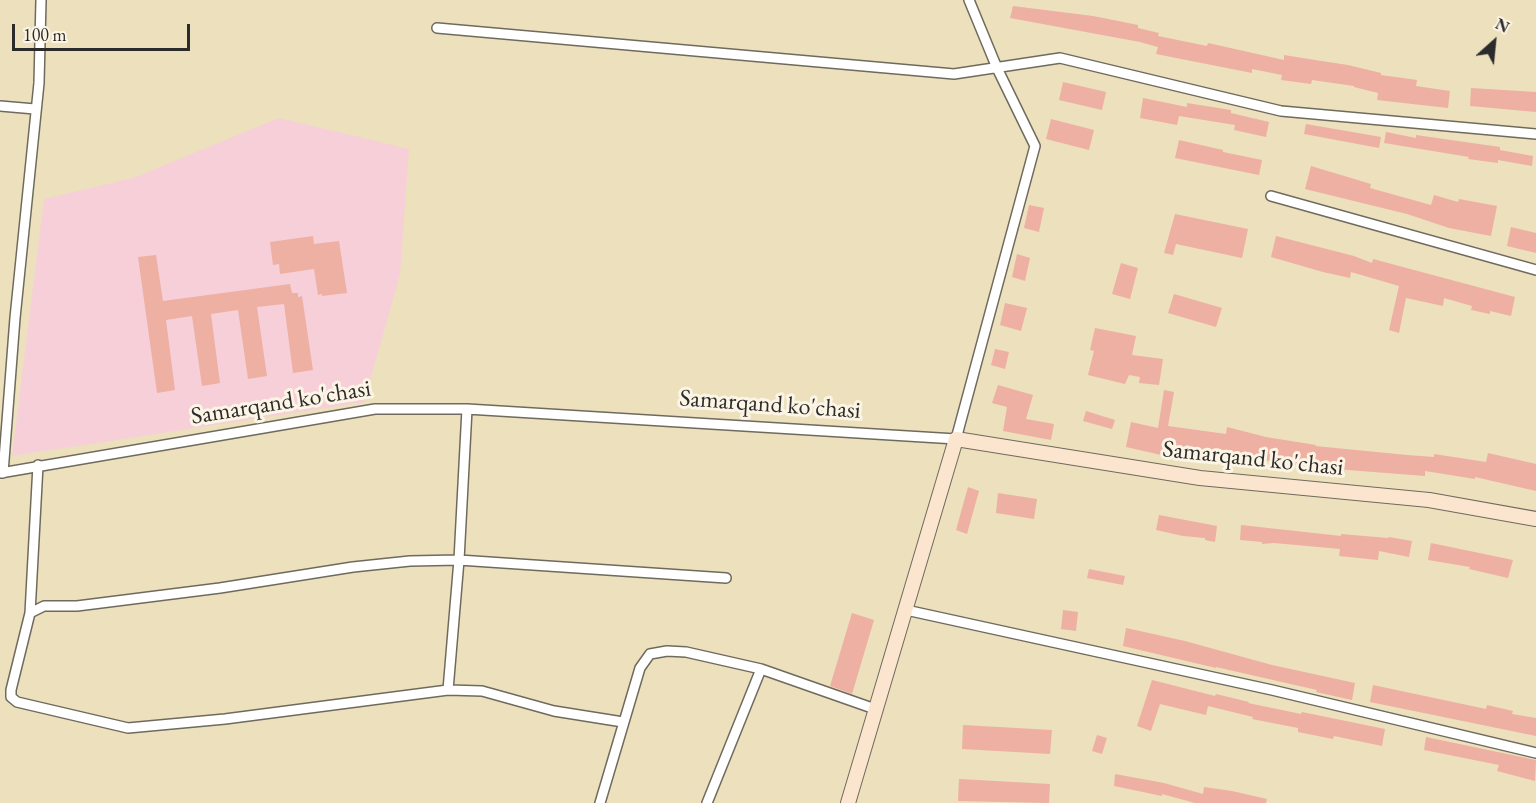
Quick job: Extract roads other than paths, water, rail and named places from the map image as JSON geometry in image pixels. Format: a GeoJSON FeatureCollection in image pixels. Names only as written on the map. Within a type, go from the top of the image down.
{"type":"FeatureCollection","features":[{"type":"Feature","properties":{"kind":"street"},"geometry":{"type":"LineString","coordinates":[[2,473],[39,83],[41,0]]}},
{"type":"Feature","properties":{"kind":"street"},"geometry":{"type":"LineString","coordinates":[[848,803],[956,439],[1035,146],[997,68],[969,0]]}},
{"type":"Feature","properties":{"kind":"street"},"geometry":{"type":"LineString","coordinates":[[437,28],[954,74],[1060,58],[1281,111],[1536,134]]}},
{"type":"Feature","properties":{"kind":"street"},"geometry":{"type":"LineString","coordinates":[[0,106],[35,109]]}},
{"type":"Feature","properties":{"kind":"street"},"geometry":{"type":"LineString","coordinates":[[1271,196],[1536,270]]}},
{"type":"Feature","properties":{"kind":"street","name":"Samarqand ko'chasi"},"geometry":{"type":"LineString","coordinates":[[2,473],[375,409],[467,409],[956,439],[1200,478],[1429,500],[1536,519]]}},
{"type":"Feature","properties":{"kind":"street"},"geometry":{"type":"LineString","coordinates":[[448,690],[459,560],[467,409]]}},
{"type":"Feature","properties":{"kind":"street"},"geometry":{"type":"LineString","coordinates":[[38,465],[30,613],[11,690],[12,697],[17,702],[128,728],[225,719],[448,690],[482,691],[555,711],[623,722]]}},
{"type":"Feature","properties":{"kind":"street"},"geometry":{"type":"LineString","coordinates":[[30,613],[44,606],[76,606],[410,561],[459,560],[726,578]]}},
{"type":"Feature","properties":{"kind":"street"},"geometry":{"type":"LineString","coordinates":[[906,610],[1272,690],[1536,753]]}},
{"type":"Feature","properties":{"kind":"street"},"geometry":{"type":"LineString","coordinates":[[600,803],[640,668],[650,654],[667,651],[686,652],[761,669],[875,709]]}},
{"type":"Feature","properties":{"kind":"street"},"geometry":{"type":"LineString","coordinates":[[706,803],[761,669]]}}]}
